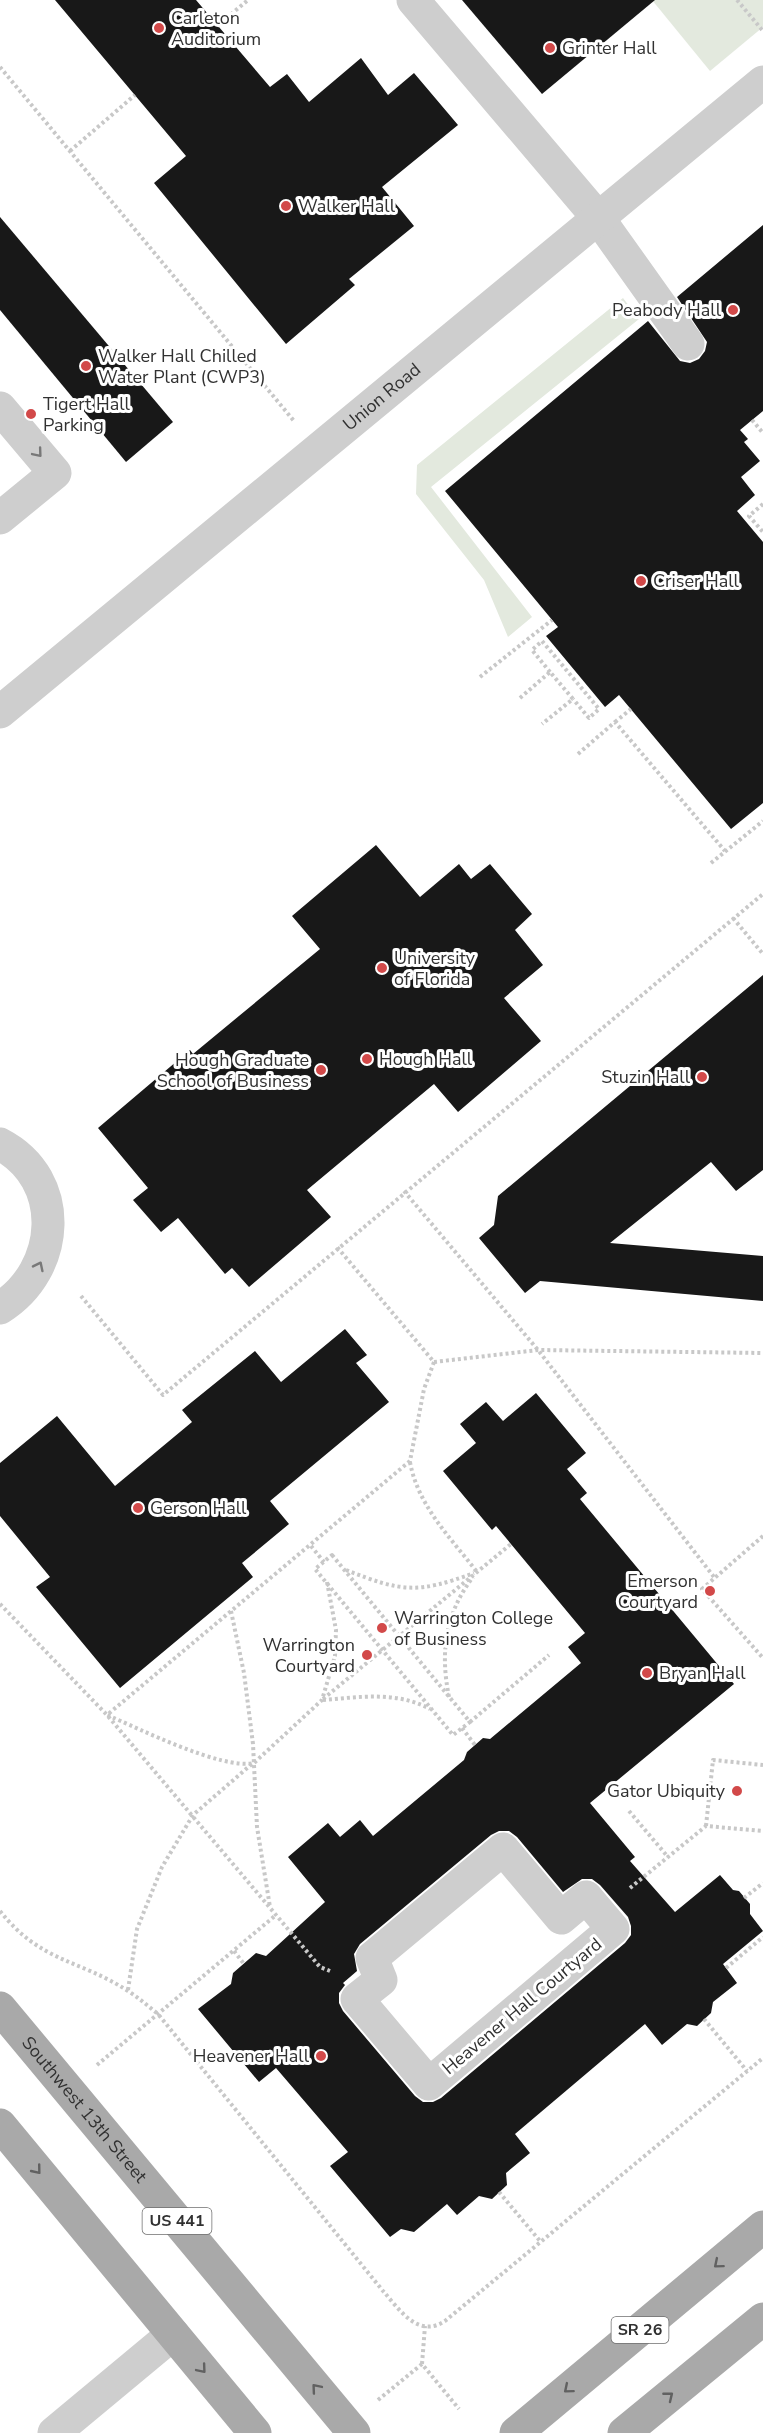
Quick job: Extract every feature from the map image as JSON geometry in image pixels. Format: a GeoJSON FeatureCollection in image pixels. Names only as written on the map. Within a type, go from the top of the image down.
{"type":"FeatureCollection","features":[{"type":"Feature","properties":{"kind":"main road","name":"Southwest 13th Street"},"geometry":{"type":"LineString","coordinates":[[0,2008],[354,2433]]}},
{"type":"Feature","properties":{"kind":"main road"},"geometry":{"type":"LineString","coordinates":[[0,2125],[255,2433]]}},
{"type":"Feature","properties":{"kind":"main road","name":"SR 26"},"geometry":{"type":"LineString","coordinates":[[516,2433],[763,2227]]}},
{"type":"Feature","properties":{"kind":"main road"},"geometry":{"type":"LineString","coordinates":[[624,2433],[763,2319]]}},
{"type":"Feature","properties":{"kind":"street"},"geometry":{"type":"LineString","coordinates":[[413,0],[599,219],[688,344]]}},
{"type":"Feature","properties":{"kind":"street","name":"Union Road"},"geometry":{"type":"LineString","coordinates":[[0,712],[763,82]]}},
{"type":"Feature","properties":{"kind":"street"},"geometry":{"type":"LineString","coordinates":[[0,408],[55,473],[0,518]]}},
{"type":"Feature","properties":{"kind":"street"},"geometry":{"type":"LineString","coordinates":[[0,1144],[27,1165],[40,1187],[48,1210],[48,1235],[43,1259],[31,1281],[14,1299],[0,1308]]}},
{"type":"Feature","properties":{"kind":"street","name":"Heavener Hall Courtyard"},"geometry":{"type":"LineString","coordinates":[[503,1849],[561,1918],[586,1897],[613,1929],[429,2084],[357,1999],[371,1988],[381,1980],[372,1958],[503,1849]]}},
{"type":"Feature","properties":{"kind":"street"},"geometry":{"type":"LineString","coordinates":[[54,2433],[173,2334]]}},
{"type":"Feature","properties":{"kind":"path"},"geometry":{"type":"LineString","coordinates":[[217,26],[248,0]]}},
{"type":"Feature","properties":{"kind":"path"},"geometry":{"type":"LineString","coordinates":[[737,0],[763,31]]}},
{"type":"Feature","properties":{"kind":"path"},"geometry":{"type":"LineString","coordinates":[[0,67],[294,421]]}},
{"type":"Feature","properties":{"kind":"path"},"geometry":{"type":"LineString","coordinates":[[69,151],[135,94]]}},
{"type":"Feature","properties":{"kind":"path"},"geometry":{"type":"LineString","coordinates":[[752,420],[763,433]]}},
{"type":"Feature","properties":{"kind":"path"},"geometry":{"type":"LineString","coordinates":[[763,504],[749,516],[763,532]]}},
{"type":"Feature","properties":{"kind":"path"},"geometry":{"type":"LineString","coordinates":[[480,677],[552,620]]}},
{"type":"Feature","properties":{"kind":"path"},"geometry":{"type":"LineString","coordinates":[[542,641],[571,675],[599,709],[589,718],[531,650],[542,641]]}},
{"type":"Feature","properties":{"kind":"path"},"geometry":{"type":"LineString","coordinates":[[520,698],[550,672]]}},
{"type":"Feature","properties":{"kind":"path"},"geometry":{"type":"LineString","coordinates":[[571,675],[576,672]]}},
{"type":"Feature","properties":{"kind":"path"},"geometry":{"type":"LineString","coordinates":[[543,724],[573,699]]}},
{"type":"Feature","properties":{"kind":"path"},"geometry":{"type":"LineString","coordinates":[[578,754],[631,709]]}},
{"type":"Feature","properties":{"kind":"path"},"geometry":{"type":"LineString","coordinates":[[615,722],[725,851]]}},
{"type":"Feature","properties":{"kind":"path"},"geometry":{"type":"LineString","coordinates":[[711,863],[763,821]]}},
{"type":"Feature","properties":{"kind":"path"},"geometry":{"type":"LineString","coordinates":[[81,1296],[163,1395],[404,1191],[763,894]]}},
{"type":"Feature","properties":{"kind":"path"},"geometry":{"type":"LineString","coordinates":[[733,918],[763,954]]}},
{"type":"Feature","properties":{"kind":"path"},"geometry":{"type":"LineString","coordinates":[[404,1191],[538,1350],[714,1577]]}},
{"type":"Feature","properties":{"kind":"path"},"geometry":{"type":"LineString","coordinates":[[337,1247],[435,1362]]}},
{"type":"Feature","properties":{"kind":"path"},"geometry":{"type":"LineString","coordinates":[[435,1362],[538,1350],[763,1353]]}},
{"type":"Feature","properties":{"kind":"path"},"geometry":{"type":"LineString","coordinates":[[435,1362],[424,1389],[410,1461],[414,1482],[424,1503],[477,1572]]}},
{"type":"Feature","properties":{"kind":"path"},"geometry":{"type":"LineString","coordinates":[[107,1715],[410,1461]]}},
{"type":"Feature","properties":{"kind":"path"},"geometry":{"type":"LineString","coordinates":[[763,1536],[702,1589],[763,1658]]}},
{"type":"Feature","properties":{"kind":"path"},"geometry":{"type":"LineString","coordinates":[[128,1990],[137,1929],[162,1868],[193,1815],[322,1700],[511,1544]]}},
{"type":"Feature","properties":{"kind":"path"},"geometry":{"type":"LineString","coordinates":[[311,1546],[324,1562]]}},
{"type":"Feature","properties":{"kind":"path"},"geometry":{"type":"LineString","coordinates":[[470,1722],[332,1555],[315,1569],[453,1735],[470,1722],[549,1655]]}},
{"type":"Feature","properties":{"kind":"path"},"geometry":{"type":"LineString","coordinates":[[344,1569],[400,1589],[434,1587],[477,1572]]}},
{"type":"Feature","properties":{"kind":"path"},"geometry":{"type":"LineString","coordinates":[[449,1698],[443,1658],[444,1638],[461,1593],[477,1572]]}},
{"type":"Feature","properties":{"kind":"path"},"geometry":{"type":"LineString","coordinates":[[322,1700],[335,1656],[336,1630],[327,1582]]}},
{"type":"Feature","properties":{"kind":"path"},"geometry":{"type":"LineString","coordinates":[[0,1604],[107,1715],[320,1967],[371,1988]]}},
{"type":"Feature","properties":{"kind":"path"},"geometry":{"type":"LineString","coordinates":[[231,1611],[244,1673],[254,1763],[257,1827],[270,1908]]}},
{"type":"Feature","properties":{"kind":"path"},"geometry":{"type":"LineString","coordinates":[[322,1700],[386,1696],[414,1700],[434,1711]]}},
{"type":"Feature","properties":{"kind":"path"},"geometry":{"type":"LineString","coordinates":[[107,1715],[197,1751],[242,1766],[254,1763]]}},
{"type":"Feature","properties":{"kind":"path"},"geometry":{"type":"LineString","coordinates":[[462,1728],[475,1745]]}},
{"type":"Feature","properties":{"kind":"path"},"geometry":{"type":"LineString","coordinates":[[706,1826],[713,1760],[763,1765]]}},
{"type":"Feature","properties":{"kind":"path"},"geometry":{"type":"LineString","coordinates":[[629,1811],[668,1857]]}},
{"type":"Feature","properties":{"kind":"path"},"geometry":{"type":"LineString","coordinates":[[600,1914],[706,1826],[763,1831]]}},
{"type":"Feature","properties":{"kind":"path"},"geometry":{"type":"LineString","coordinates":[[744,1898],[763,1882]]}},
{"type":"Feature","properties":{"kind":"path"},"geometry":{"type":"LineString","coordinates":[[0,1911],[15,1931],[42,1951],[128,1990],[158,2014],[405,2317],[425,2326],[438,2325],[445,2321],[763,2058]]}},
{"type":"Feature","properties":{"kind":"path"},"geometry":{"type":"LineString","coordinates":[[96,2066],[276,1915]]}},
{"type":"Feature","properties":{"kind":"path"},"geometry":{"type":"LineString","coordinates":[[726,1968],[763,1937]]}},
{"type":"Feature","properties":{"kind":"path"},"geometry":{"type":"LineString","coordinates":[[234,1951],[244,1964]]}},
{"type":"Feature","properties":{"kind":"path"},"geometry":{"type":"LineString","coordinates":[[704,2019],[747,2071]]}},
{"type":"Feature","properties":{"kind":"path"},"geometry":{"type":"LineString","coordinates":[[499,2192],[540,2241]]}},
{"type":"Feature","properties":{"kind":"path"},"geometry":{"type":"LineString","coordinates":[[425,2326],[422,2364],[459,2409]]}},
{"type":"Feature","properties":{"kind":"path"},"geometry":{"type":"LineString","coordinates":[[378,2400],[422,2364]]}},
{"type":"Feature","properties":{"kind":"shaded area"},"geometry":{"type":"Polygon","coordinates":[[[652,0],[763,0],[763,27],[710,71],[652,0]]]}},
{"type":"Feature","properties":{"kind":"shaded area"},"geometry":{"type":"Polygon","coordinates":[[[623,298],[639,319],[431,487],[532,617],[508,637],[484,580],[416,494],[417,465],[623,298]]]}},
{"type":"Feature","properties":{"kind":"building","name":"Walker Hall"},"geometry":{"type":"Polygon","coordinates":[[[55,0],[196,0],[270,87],[287,74],[309,102],[361,58],[388,95],[414,73],[458,125],[382,187],[414,226],[349,279],[355,285],[286,344],[154,183],[186,156],[55,0]]]}},
{"type":"Feature","properties":{"kind":"building","name":"Grinter Hall"},"geometry":{"type":"Polygon","coordinates":[[[462,0],[655,0],[542,94],[462,0]]]}},
{"type":"Feature","properties":{"kind":"building","name":"Walker Hall Chilled Water Plant (CWP3)"},"geometry":{"type":"Polygon","coordinates":[[[0,217],[173,422],[126,462],[0,310],[0,217]]]}},
{"type":"Feature","properties":{"kind":"building","name":"Criser Hall"},"geometry":{"type":"Polygon","coordinates":[[[763,225],[763,411],[740,430],[748,439],[744,442],[760,461],[741,477],[755,495],[737,511],[763,542],[763,803],[731,829],[619,695],[605,707],[546,636],[558,627],[445,491],[648,321],[680,361],[690,363],[699,359],[705,351],[707,342],[677,297],[763,225]]]}},
{"type":"Feature","properties":{"kind":"building","name":"Hough Hall"},"geometry":{"type":"Polygon","coordinates":[[[376,845],[420,897],[459,864],[471,879],[490,864],[532,914],[515,930],[543,965],[504,998],[541,1041],[458,1112],[434,1084],[307,1190],[331,1217],[249,1287],[232,1268],[225,1274],[178,1218],[161,1232],[133,1200],[148,1188],[98,1128],[190,1050],[193,1054],[320,949],[292,916],[376,845]]]}},
{"type":"Feature","properties":{"kind":"building","name":"Stuzin Hall"},"geometry":{"type":"Polygon","coordinates":[[[763,975],[763,1170],[736,1191],[711,1162],[610,1243],[763,1256],[763,1301],[540,1281],[525,1293],[479,1238],[494,1225],[498,1196],[763,975]]]}},
{"type":"Feature","properties":{"kind":"building","name":"Gerson Hall"},"geometry":{"type":"Polygon","coordinates":[[[345,1329],[367,1355],[356,1363],[389,1402],[270,1501],[289,1524],[242,1563],[253,1577],[120,1688],[36,1587],[50,1577],[0,1516],[0,1463],[57,1416],[115,1486],[192,1422],[182,1410],[255,1351],[281,1382],[345,1329]]]}},
{"type":"Feature","properties":{"kind":"building"},"geometry":{"type":"Polygon","coordinates":[[[536,1393],[586,1453],[567,1469],[587,1493],[580,1499],[734,1684],[590,1803],[635,1857],[630,1861],[675,1912],[720,1875],[750,1904],[750,1914],[763,1931],[723,1964],[737,1983],[713,2002],[711,2013],[697,2026],[687,2024],[662,2045],[645,2024],[515,2134],[530,2153],[506,2173],[507,2185],[492,2199],[479,2196],[457,2215],[447,2204],[414,2232],[401,2229],[390,2237],[330,2166],[348,2152],[276,2068],[259,2082],[198,2009],[231,1984],[233,1973],[256,1953],[266,1956],[325,1902],[288,1857],[328,1823],[340,1837],[360,1820],[373,1836],[464,1760],[467,1752],[483,1738],[490,1739],[581,1663],[568,1647],[585,1633],[496,1526],[492,1530],[443,1471],[476,1443],[460,1424],[486,1402],[503,1421],[536,1393]],[[499,1831],[491,1835],[360,1944],[354,1954],[357,1971],[343,1983],[345,1985],[339,1993],[339,2003],[343,2011],[415,2096],[423,2102],[433,2102],[441,2098],[625,1943],[631,1935],[628,1917],[600,1885],[592,1879],[582,1879],[563,1892],[517,1837],[509,1831],[499,1831]]]}},
{"type":"Feature","properties":{"kind":"place","name":"Carleton Auditorium"},"geometry":{"type":"Point","coordinates":[159,28]}},
{"type":"Feature","properties":{"kind":"place","name":"Grinter Hall"},"geometry":{"type":"Point","coordinates":[550,48]}},
{"type":"Feature","properties":{"kind":"place","name":"Walker Hall"},"geometry":{"type":"Point","coordinates":[286,206]}},
{"type":"Feature","properties":{"kind":"place","name":"Peabody Hall"},"geometry":{"type":"Point","coordinates":[733,310]}},
{"type":"Feature","properties":{"kind":"place","name":"Walker Hall Chilled Water Plant (CWP3)"},"geometry":{"type":"Point","coordinates":[86,366]}},
{"type":"Feature","properties":{"kind":"place","name":"Tigert Hall Parking"},"geometry":{"type":"Point","coordinates":[31,414]}},
{"type":"Feature","properties":{"kind":"place","name":"Criser Hall"},"geometry":{"type":"Point","coordinates":[641,581]}},
{"type":"Feature","properties":{"kind":"place","name":"University of Florida"},"geometry":{"type":"Point","coordinates":[382,968]}},
{"type":"Feature","properties":{"kind":"place","name":"Hough Hall"},"geometry":{"type":"Point","coordinates":[367,1059]}},
{"type":"Feature","properties":{"kind":"place","name":"Hough Graduate School of Business"},"geometry":{"type":"Point","coordinates":[321,1070]}},
{"type":"Feature","properties":{"kind":"place","name":"Stuzin Hall"},"geometry":{"type":"Point","coordinates":[702,1077]}},
{"type":"Feature","properties":{"kind":"place","name":"Gerson Hall"},"geometry":{"type":"Point","coordinates":[138,1508]}},
{"type":"Feature","properties":{"kind":"place","name":"Emerson Courtyard"},"geometry":{"type":"Point","coordinates":[710,1591]}},
{"type":"Feature","properties":{"kind":"place","name":"Warrington College of Business"},"geometry":{"type":"Point","coordinates":[382,1628]}},
{"type":"Feature","properties":{"kind":"place","name":"Warrington Courtyard"},"geometry":{"type":"Point","coordinates":[367,1655]}},
{"type":"Feature","properties":{"kind":"place","name":"Bryan Hall"},"geometry":{"type":"Point","coordinates":[647,1673]}},
{"type":"Feature","properties":{"kind":"place","name":"Gator Ubiquity"},"geometry":{"type":"Point","coordinates":[737,1791]}},
{"type":"Feature","properties":{"kind":"place","name":"Heavener Hall"},"geometry":{"type":"Point","coordinates":[321,2056]}}]}
